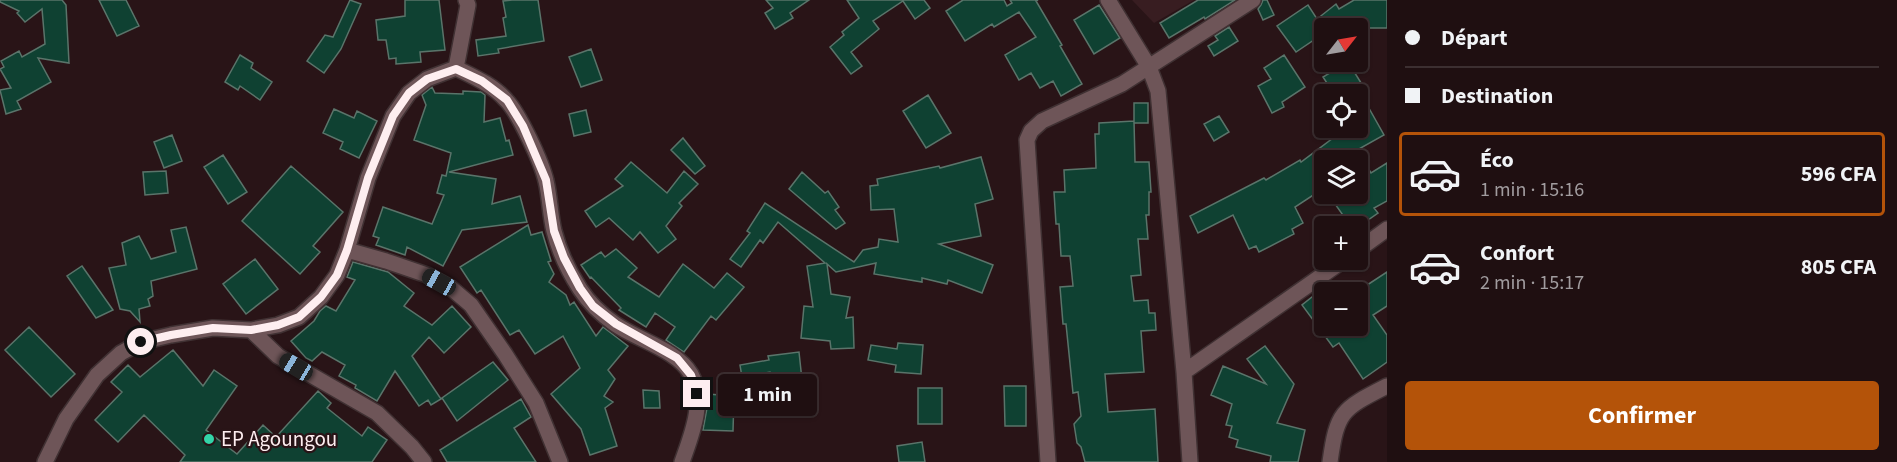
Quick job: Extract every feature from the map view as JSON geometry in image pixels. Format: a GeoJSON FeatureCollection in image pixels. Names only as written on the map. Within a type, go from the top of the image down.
{"type":"FeatureCollection","features":[{"type":"Feature","properties":{"kind":"street"},"geometry":{"type":"LineString","coordinates":[[456,69],[468,5],[466,0]]}},
{"type":"Feature","properties":{"kind":"street"},"geometry":{"type":"LineString","coordinates":[[1108,0],[1149,67],[1158,91],[1190,462]]}},
{"type":"Feature","properties":{"kind":"street"},"geometry":{"type":"LineString","coordinates":[[1048,462],[1027,140],[1031,131],[1042,120],[1122,84],[1253,0]]}},
{"type":"Feature","properties":{"kind":"street"},"geometry":{"type":"LineString","coordinates":[[45,462],[66,419],[97,375],[121,353],[141,342],[171,335],[213,328],[251,330],[278,325],[299,317],[321,297],[337,275],[347,250],[368,178],[393,116],[409,93],[427,79],[456,69],[482,81],[507,100],[523,126],[546,180],[554,231],[564,258],[580,288],[593,306],[616,324],[677,358],[691,375],[697,394],[696,423],[682,462]]}},
{"type":"Feature","properties":{"kind":"street"},"geometry":{"type":"LineString","coordinates":[[1368,243],[1387,229]]}},
{"type":"Feature","properties":{"kind":"street"},"geometry":{"type":"LineString","coordinates":[[347,250],[428,275],[451,288],[471,305],[536,403],[561,462]]}},
{"type":"Feature","properties":{"kind":"street"},"geometry":{"type":"LineString","coordinates":[[1184,372],[1330,270]]}},
{"type":"Feature","properties":{"kind":"street"},"geometry":{"type":"LineString","coordinates":[[251,330],[278,356],[377,413],[424,462]]}},
{"type":"Feature","properties":{"kind":"street"},"geometry":{"type":"LineString","coordinates":[[1330,462],[1334,434],[1342,415],[1356,402],[1387,386]]}},
{"type":"Feature","properties":{"kind":"shaded area"},"geometry":{"type":"Polygon","coordinates":[[[1132,0],[1194,0],[1154,23],[1132,0]]]}},
{"type":"Feature","properties":{"kind":"building"},"geometry":{"type":"Polygon","coordinates":[[[0,0],[62,0],[66,5],[69,63],[38,58],[51,82],[17,101],[21,109],[6,114],[0,90],[11,88],[0,69],[4,67],[1,61],[19,51],[22,57],[45,44],[42,9],[25,22],[17,13],[19,11],[0,0]]]}},
{"type":"Feature","properties":{"kind":"building"},"geometry":{"type":"Polygon","coordinates":[[[99,0],[126,0],[139,26],[117,36],[99,0]]]}},
{"type":"Feature","properties":{"kind":"building"},"geometry":{"type":"Polygon","coordinates":[[[350,0],[361,4],[341,49],[324,73],[307,61],[325,35],[333,37],[350,0]]]}},
{"type":"Feature","properties":{"kind":"building"},"geometry":{"type":"Polygon","coordinates":[[[405,0],[439,0],[445,50],[420,52],[421,62],[396,64],[396,58],[389,59],[386,40],[378,40],[376,20],[405,16],[405,0]]]}},
{"type":"Feature","properties":{"kind":"building"},"geometry":{"type":"Polygon","coordinates":[[[538,0],[544,41],[498,49],[499,53],[478,56],[476,40],[506,36],[503,1],[538,0]]]}},
{"type":"Feature","properties":{"kind":"building"},"geometry":{"type":"Polygon","coordinates":[[[766,0],[809,0],[790,13],[793,18],[775,29],[765,13],[773,8],[766,0]]]}},
{"type":"Feature","properties":{"kind":"building"},"geometry":{"type":"Polygon","coordinates":[[[847,0],[924,0],[930,8],[915,19],[903,1],[873,21],[879,29],[851,52],[862,66],[851,74],[830,47],[844,35],[842,32],[859,18],[847,0]]]}},
{"type":"Feature","properties":{"kind":"building"},"geometry":{"type":"Polygon","coordinates":[[[963,0],[1004,0],[1007,6],[1012,3],[1010,0],[1038,0],[1036,1],[1082,84],[1061,96],[1053,81],[1040,88],[1031,73],[1019,80],[1005,55],[1036,37],[1019,12],[994,27],[992,24],[965,41],[946,11],[963,0]]]}},
{"type":"Feature","properties":{"kind":"building"},"geometry":{"type":"Polygon","coordinates":[[[1198,0],[1235,0],[1169,38],[1160,23],[1198,0]]]}},
{"type":"Feature","properties":{"kind":"building"},"geometry":{"type":"Polygon","coordinates":[[[1263,0],[1267,0],[1274,15],[1263,20],[1258,9],[1263,0]]]}},
{"type":"Feature","properties":{"kind":"building"},"geometry":{"type":"Polygon","coordinates":[[[1354,0],[1387,0],[1387,28],[1368,28],[1368,18],[1318,18],[1336,4],[1339,9],[1354,0]]]}},
{"type":"Feature","properties":{"kind":"building"},"geometry":{"type":"Polygon","coordinates":[[[1099,5],[1120,38],[1094,54],[1074,20],[1099,5]]]}},
{"type":"Feature","properties":{"kind":"building"},"geometry":{"type":"Polygon","coordinates":[[[1308,5],[1316,18],[1314,18],[1314,40],[1296,52],[1277,26],[1308,5]]]}},
{"type":"Feature","properties":{"kind":"building"},"geometry":{"type":"Polygon","coordinates":[[[1229,27],[1238,41],[1214,56],[1208,46],[1218,40],[1215,36],[1229,27]]]}},
{"type":"Feature","properties":{"kind":"building"},"geometry":{"type":"Polygon","coordinates":[[[591,49],[602,80],[581,87],[569,57],[591,49]]]}},
{"type":"Feature","properties":{"kind":"building"},"geometry":{"type":"Polygon","coordinates":[[[240,55],[253,63],[251,68],[272,82],[260,100],[240,86],[238,90],[225,82],[240,55]]]}},
{"type":"Feature","properties":{"kind":"building"},"geometry":{"type":"Polygon","coordinates":[[[1284,55],[1305,87],[1282,102],[1284,107],[1272,113],[1258,86],[1271,79],[1264,68],[1284,55]]]}},
{"type":"Feature","properties":{"kind":"building"},"geometry":{"type":"Polygon","coordinates":[[[1331,72],[1354,72],[1362,84],[1328,84],[1323,77],[1331,72]]]}},
{"type":"Feature","properties":{"kind":"building"},"geometry":{"type":"Polygon","coordinates":[[[432,87],[435,93],[463,94],[463,91],[481,92],[485,95],[484,122],[500,118],[506,141],[509,140],[513,155],[449,172],[496,179],[492,204],[520,196],[527,222],[462,230],[443,266],[407,247],[405,255],[376,245],[379,238],[373,236],[383,207],[432,224],[444,195],[437,193],[442,175],[446,176],[451,153],[414,140],[426,105],[422,95],[432,87]]]}},
{"type":"Feature","properties":{"kind":"building"},"geometry":{"type":"Polygon","coordinates":[[[928,95],[951,133],[926,148],[903,111],[928,95]]]}},
{"type":"Feature","properties":{"kind":"building"},"geometry":{"type":"Polygon","coordinates":[[[1134,103],[1148,103],[1148,123],[1134,123],[1134,103]]]}},
{"type":"Feature","properties":{"kind":"building"},"geometry":{"type":"Polygon","coordinates":[[[1368,106],[1384,135],[1357,150],[1317,150],[1333,138],[1368,138],[1368,106]]]}},
{"type":"Feature","properties":{"kind":"building"},"geometry":{"type":"Polygon","coordinates":[[[334,109],[354,118],[357,111],[377,121],[359,158],[340,149],[343,142],[323,133],[334,109]]]}},
{"type":"Feature","properties":{"kind":"building"},"geometry":{"type":"Polygon","coordinates":[[[586,110],[591,132],[574,136],[569,114],[586,110]]]}},
{"type":"Feature","properties":{"kind":"building"},"geometry":{"type":"Polygon","coordinates":[[[1219,116],[1229,132],[1214,141],[1204,124],[1219,116]]]}},
{"type":"Feature","properties":{"kind":"building"},"geometry":{"type":"Polygon","coordinates":[[[1134,121],[1135,162],[1149,162],[1151,192],[1149,192],[1149,215],[1146,215],[1148,239],[1138,239],[1141,275],[1131,276],[1134,301],[1148,300],[1149,313],[1155,313],[1156,330],[1141,331],[1144,372],[1105,374],[1108,412],[1155,409],[1158,462],[1085,462],[1081,447],[1077,443],[1074,424],[1081,416],[1078,392],[1073,393],[1060,287],[1073,286],[1070,256],[1061,256],[1054,192],[1065,192],[1064,170],[1096,168],[1095,134],[1099,134],[1099,123],[1134,121]]]}},
{"type":"Feature","properties":{"kind":"building"},"geometry":{"type":"Polygon","coordinates":[[[172,135],[182,161],[164,168],[154,142],[172,135]]]}},
{"type":"Feature","properties":{"kind":"building"},"geometry":{"type":"Polygon","coordinates":[[[683,138],[705,166],[695,174],[671,150],[683,138]]]}},
{"type":"Feature","properties":{"kind":"building"},"geometry":{"type":"Polygon","coordinates":[[[1314,152],[1314,195],[1295,207],[1303,223],[1292,229],[1294,234],[1259,252],[1256,246],[1249,249],[1233,215],[1198,233],[1190,216],[1264,178],[1266,180],[1300,160],[1301,162],[1314,152]]]}},
{"type":"Feature","properties":{"kind":"building"},"geometry":{"type":"Polygon","coordinates":[[[223,155],[247,192],[228,204],[204,167],[223,155]]]}},
{"type":"Feature","properties":{"kind":"building"},"geometry":{"type":"Polygon","coordinates":[[[981,157],[993,199],[975,204],[981,236],[939,244],[993,265],[982,293],[948,280],[947,284],[922,278],[922,282],[874,274],[876,263],[836,272],[827,264],[831,294],[850,297],[846,318],[853,317],[854,348],[831,349],[830,341],[801,338],[804,306],[813,307],[807,266],[825,263],[778,222],[763,243],[760,240],[741,267],[730,259],[750,233],[747,231],[765,203],[854,262],[863,250],[878,247],[879,239],[898,242],[894,209],[871,210],[870,186],[878,185],[877,179],[939,166],[940,168],[981,157]]]}},
{"type":"Feature","properties":{"kind":"building"},"geometry":{"type":"Polygon","coordinates":[[[631,162],[667,193],[684,171],[698,184],[679,203],[682,206],[666,226],[676,239],[658,253],[640,232],[633,240],[609,218],[596,227],[585,211],[623,186],[615,179],[631,162]]]}},
{"type":"Feature","properties":{"kind":"building"},"geometry":{"type":"Polygon","coordinates":[[[1387,163],[1387,201],[1374,208],[1378,213],[1368,220],[1368,216],[1343,216],[1335,204],[1368,204],[1368,168],[1371,173],[1387,163]]]}},
{"type":"Feature","properties":{"kind":"building"},"geometry":{"type":"Polygon","coordinates":[[[291,166],[343,212],[313,246],[320,252],[300,274],[242,221],[291,166]]]}},
{"type":"Feature","properties":{"kind":"building"},"geometry":{"type":"Polygon","coordinates":[[[166,171],[168,193],[145,195],[143,172],[166,171]]]}},
{"type":"Feature","properties":{"kind":"building"},"geometry":{"type":"Polygon","coordinates":[[[802,172],[825,193],[828,191],[839,207],[835,210],[845,223],[836,229],[789,189],[802,172]]]}},
{"type":"Feature","properties":{"kind":"building"},"geometry":{"type":"Polygon","coordinates":[[[528,225],[531,235],[542,232],[551,261],[548,262],[554,274],[549,282],[566,295],[570,305],[574,302],[596,336],[603,327],[628,346],[608,370],[615,379],[604,396],[613,402],[605,408],[617,446],[590,455],[581,429],[551,394],[580,368],[563,336],[535,354],[519,330],[510,335],[481,290],[477,293],[460,267],[528,225]]]}},
{"type":"Feature","properties":{"kind":"building"},"geometry":{"type":"Polygon","coordinates":[[[186,227],[197,269],[151,281],[153,296],[148,299],[150,306],[139,309],[140,322],[130,311],[120,309],[109,268],[126,265],[122,243],[139,236],[151,259],[176,252],[171,230],[186,227]]]}},
{"type":"Feature","properties":{"kind":"building"},"geometry":{"type":"Polygon","coordinates":[[[616,249],[637,268],[628,277],[659,297],[683,264],[714,288],[727,273],[744,287],[716,320],[711,316],[684,352],[666,340],[675,327],[655,313],[646,327],[619,310],[621,308],[590,278],[581,265],[601,252],[605,257],[616,249]]]}},
{"type":"Feature","properties":{"kind":"building"},"geometry":{"type":"Polygon","coordinates":[[[255,259],[278,289],[246,314],[223,284],[255,259]]]}},
{"type":"Feature","properties":{"kind":"building"},"geometry":{"type":"Polygon","coordinates":[[[353,262],[388,272],[414,293],[404,306],[432,325],[452,306],[471,327],[444,353],[429,337],[412,356],[441,399],[431,405],[428,400],[419,406],[395,371],[377,401],[355,388],[356,385],[339,376],[345,365],[322,352],[312,361],[306,358],[291,341],[314,321],[326,306],[336,311],[355,280],[347,277],[353,262]]]}},
{"type":"Feature","properties":{"kind":"building"},"geometry":{"type":"Polygon","coordinates":[[[82,266],[113,310],[96,318],[67,276],[82,266]]]}},
{"type":"Feature","properties":{"kind":"building"},"geometry":{"type":"Polygon","coordinates":[[[1387,272],[1387,306],[1373,315],[1387,335],[1387,362],[1363,379],[1339,343],[1333,347],[1325,336],[1368,336],[1368,284],[1387,272]]]}},
{"type":"Feature","properties":{"kind":"building"},"geometry":{"type":"Polygon","coordinates":[[[1314,295],[1314,321],[1302,305],[1314,295]]]}},
{"type":"Feature","properties":{"kind":"building"},"geometry":{"type":"Polygon","coordinates":[[[29,327],[75,374],[51,397],[5,350],[29,327]]]}},
{"type":"Feature","properties":{"kind":"building"},"geometry":{"type":"Polygon","coordinates":[[[898,343],[923,345],[921,374],[895,372],[896,365],[868,360],[871,345],[897,349],[898,343]]]}},
{"type":"Feature","properties":{"kind":"building"},"geometry":{"type":"Polygon","coordinates":[[[1265,346],[1294,384],[1277,423],[1305,430],[1298,462],[1270,462],[1271,456],[1236,447],[1238,440],[1229,437],[1232,426],[1226,425],[1232,404],[1211,395],[1223,366],[1266,384],[1247,359],[1265,346]]]}},
{"type":"Feature","properties":{"kind":"building"},"geometry":{"type":"Polygon","coordinates":[[[173,350],[203,386],[214,370],[237,386],[206,430],[237,454],[263,425],[276,437],[318,391],[331,403],[327,408],[362,436],[368,427],[387,440],[372,462],[180,462],[185,455],[144,415],[118,442],[95,420],[122,392],[111,382],[128,365],[140,377],[173,350]]]}},
{"type":"Feature","properties":{"kind":"building"},"geometry":{"type":"Polygon","coordinates":[[[799,352],[802,380],[772,383],[770,372],[742,377],[740,365],[769,360],[768,356],[799,352]]]}},
{"type":"Feature","properties":{"kind":"building"},"geometry":{"type":"Polygon","coordinates":[[[493,362],[508,380],[457,421],[442,398],[493,362]]]}},
{"type":"Feature","properties":{"kind":"building"},"geometry":{"type":"Polygon","coordinates":[[[1004,386],[1026,386],[1026,426],[1005,426],[1004,386]]]}},
{"type":"Feature","properties":{"kind":"building"},"geometry":{"type":"Polygon","coordinates":[[[918,388],[942,388],[942,424],[918,424],[918,388]]]}},
{"type":"Feature","properties":{"kind":"building"},"geometry":{"type":"Polygon","coordinates":[[[643,390],[659,391],[660,408],[644,408],[643,390]]]}},
{"type":"Feature","properties":{"kind":"building"},"geometry":{"type":"Polygon","coordinates":[[[707,394],[734,396],[733,431],[703,430],[707,394]]]}},
{"type":"Feature","properties":{"kind":"building"},"geometry":{"type":"Polygon","coordinates":[[[521,399],[531,417],[514,428],[536,462],[447,462],[440,450],[521,399]]]}},
{"type":"Feature","properties":{"kind":"building"},"geometry":{"type":"Polygon","coordinates":[[[922,442],[925,462],[899,462],[897,446],[922,442]]]}},
{"type":"Feature","properties":{"kind":"place","name":"EP Agoungou"},"geometry":{"type":"Point","coordinates":[209,439]}},
{"type":"Feature","properties":{"kind":"route"},"geometry":{"type":"LineString","coordinates":[[141,342],[213,328],[251,330],[278,325],[299,317],[321,297],[337,275],[347,250],[368,178],[393,116],[409,93],[427,79],[456,69],[482,81],[507,100],[523,126],[546,180],[554,231],[564,258],[580,288],[593,306],[616,324],[677,358],[691,375],[697,394]]}}]}
